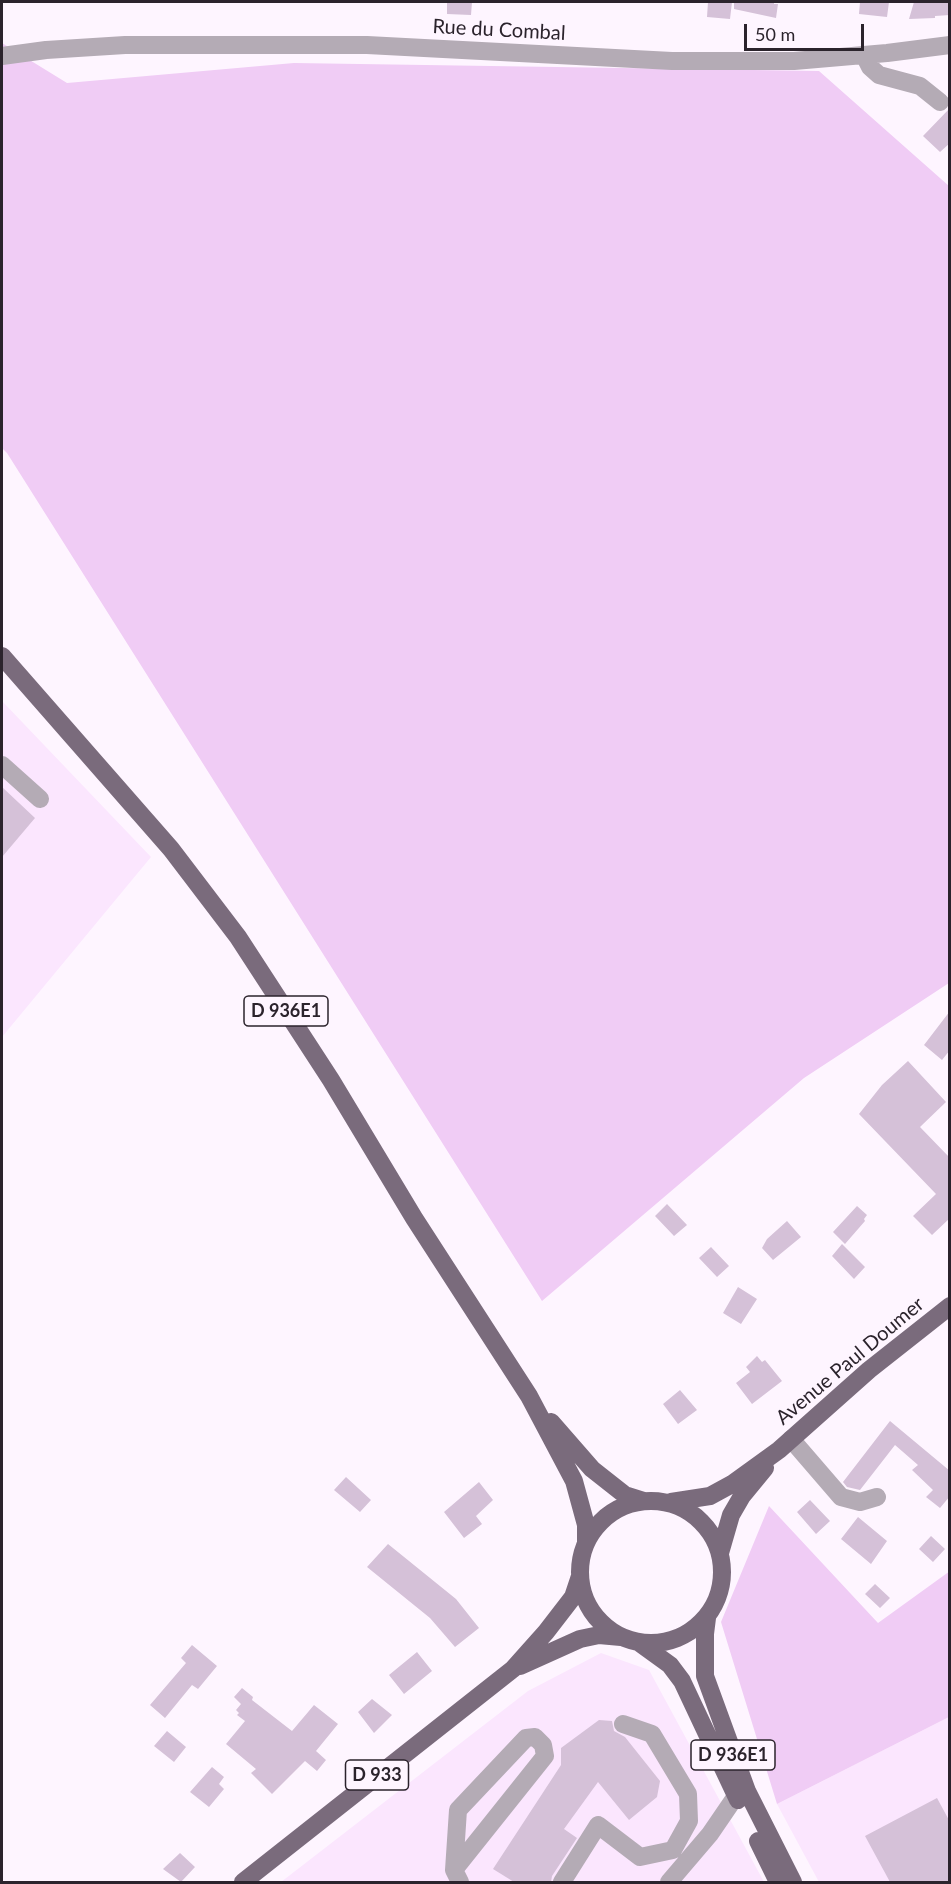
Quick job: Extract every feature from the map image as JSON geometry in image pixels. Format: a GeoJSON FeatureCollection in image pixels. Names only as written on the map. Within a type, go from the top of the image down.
{"type":"FeatureCollection","features":[{"type":"Feature","properties":{"kind":"main road","name":"D 936E1"},"geometry":{"type":"LineString","coordinates":[[2,656],[171,849],[238,937],[331,1080],[414,1218],[529,1396],[573,1481],[586,1525],[586,1543]]}},
{"type":"Feature","properties":{"kind":"main road","name":"Avenue Paul Doumer"},"geometry":{"type":"LineString","coordinates":[[785,1445],[869,1370],[950,1306]]}},
{"type":"Feature","properties":{"kind":"main road","name":"D 936E1"},"geometry":{"type":"LineString","coordinates":[[529,1396],[592,1470],[625,1495],[644,1501]]}},
{"type":"Feature","properties":{"kind":"main road"},"geometry":{"type":"LineString","coordinates":[[668,1503],[686,1509],[701,1520],[713,1535],[720,1553],[723,1575],[718,1598],[707,1618],[693,1631],[676,1640],[658,1644],[630,1640],[605,1627],[592,1612],[584,1595],[580,1576],[581,1559],[586,1543],[600,1522],[620,1508],[644,1501],[668,1503],[710,1496],[732,1484],[785,1445]]}},
{"type":"Feature","properties":{"kind":"main road"},"geometry":{"type":"LineString","coordinates":[[720,1553],[731,1515],[742,1496],[785,1445]]}},
{"type":"Feature","properties":{"kind":"main road","name":"D 933"},"geometry":{"type":"LineString","coordinates":[[243,1882],[513,1669],[573,1597],[580,1576]]}},
{"type":"Feature","properties":{"kind":"main road","name":"D 936E1"},"geometry":{"type":"LineString","coordinates":[[707,1618],[705,1676],[747,1791],[793,1882]]}},
{"type":"Feature","properties":{"kind":"main road","name":"D 933"},"geometry":{"type":"LineString","coordinates":[[513,1669],[580,1639],[599,1635],[630,1640]]}},
{"type":"Feature","properties":{"kind":"main road","name":"D 936E1"},"geometry":{"type":"LineString","coordinates":[[630,1640],[656,1653],[670,1665],[682,1681],[778,1882]]}},
{"type":"Feature","properties":{"kind":"street","name":"Rue du Combal"},"geometry":{"type":"LineString","coordinates":[[2,56],[46,50],[125,45],[367,45],[672,61],[794,61],[950,45]]}},
{"type":"Feature","properties":{"kind":"street","name":"Rue du Combal"},"geometry":{"type":"LineString","coordinates":[[2,48],[46,50]]}},
{"type":"Feature","properties":{"kind":"street"},"geometry":{"type":"LineString","coordinates":[[864,55],[870,67],[879,75],[920,86],[940,102]]}},
{"type":"Feature","properties":{"kind":"street"},"geometry":{"type":"LineString","coordinates":[[2,765],[40,799]]}},
{"type":"Feature","properties":{"kind":"street"},"geometry":{"type":"LineString","coordinates":[[785,1445],[841,1497],[860,1502],[877,1497]]}},
{"type":"Feature","properties":{"kind":"street"},"geometry":{"type":"LineString","coordinates":[[562,1882],[598,1825],[640,1857],[673,1850],[689,1821],[688,1794],[652,1734],[623,1724]]}},
{"type":"Feature","properties":{"kind":"street"},"geometry":{"type":"LineString","coordinates":[[535,1737],[543,1744],[545,1756],[457,1876],[458,1810],[526,1738],[535,1737]]}},
{"type":"Feature","properties":{"kind":"street"},"geometry":{"type":"LineString","coordinates":[[669,1882],[710,1834],[736,1796]]}},
{"type":"Feature","properties":{"kind":"shaded area"},"geometry":{"type":"Polygon","coordinates":[[[2,43],[67,83],[294,63],[819,71],[949,186],[949,983],[804,1078],[542,1301],[2,448],[2,43]]]}},
{"type":"Feature","properties":{"kind":"shaded area"},"geometry":{"type":"Polygon","coordinates":[[[2,701],[151,857],[2,1037],[2,701]]]}},
{"type":"Feature","properties":{"kind":"shaded area"},"geometry":{"type":"Polygon","coordinates":[[[769,1506],[878,1623],[950,1571],[949,1717],[777,1804],[721,1622],[769,1506]]]}},
{"type":"Feature","properties":{"kind":"shaded area"},"geometry":{"type":"Polygon","coordinates":[[[601,1653],[649,1670],[764,1882],[281,1882],[528,1691],[601,1653]]]}},
{"type":"Feature","properties":{"kind":"shaded area"},"geometry":{"type":"Polygon","coordinates":[[[949,1717],[949,1882],[819,1882],[777,1804],[949,1717]]]}},
{"type":"Feature","properties":{"kind":"building"},"geometry":{"type":"Polygon","coordinates":[[[447,2],[472,2],[471,15],[447,14],[447,2]]]}},
{"type":"Feature","properties":{"kind":"building"},"geometry":{"type":"Polygon","coordinates":[[[708,2],[732,2],[730,19],[707,17],[708,2]]]}},
{"type":"Feature","properties":{"kind":"building"},"geometry":{"type":"Polygon","coordinates":[[[734,2],[774,2],[778,4],[776,18],[734,9],[734,2]]]}},
{"type":"Feature","properties":{"kind":"building"},"geometry":{"type":"Polygon","coordinates":[[[860,2],[889,2],[887,17],[859,14],[860,2]]]}},
{"type":"Feature","properties":{"kind":"building"},"geometry":{"type":"Polygon","coordinates":[[[914,2],[950,2],[950,15],[909,19],[914,2]]]}},
{"type":"Feature","properties":{"kind":"building"},"geometry":{"type":"Polygon","coordinates":[[[950,108],[950,143],[940,152],[923,136],[950,108]]]}},
{"type":"Feature","properties":{"kind":"building"},"geometry":{"type":"Polygon","coordinates":[[[2,787],[35,818],[2,857],[2,787]]]}},
{"type":"Feature","properties":{"kind":"building"},"geometry":{"type":"Polygon","coordinates":[[[950,1011],[950,1050],[942,1060],[924,1045],[950,1011]]]}},
{"type":"Feature","properties":{"kind":"building"},"geometry":{"type":"Polygon","coordinates":[[[908,1061],[946,1102],[920,1127],[950,1158],[950,1218],[932,1235],[913,1216],[936,1194],[859,1114],[882,1085],[908,1061]]]}},
{"type":"Feature","properties":{"kind":"building"},"geometry":{"type":"Polygon","coordinates":[[[667,1204],[687,1225],[674,1236],[655,1216],[667,1204]]]}},
{"type":"Feature","properties":{"kind":"building"},"geometry":{"type":"Polygon","coordinates":[[[857,1206],[867,1215],[865,1221],[845,1244],[833,1232],[857,1206]]]}},
{"type":"Feature","properties":{"kind":"building"},"geometry":{"type":"Polygon","coordinates":[[[787,1221],[801,1237],[773,1260],[762,1248],[767,1239],[787,1221]]]}},
{"type":"Feature","properties":{"kind":"building"},"geometry":{"type":"Polygon","coordinates":[[[842,1244],[865,1267],[854,1279],[832,1256],[842,1244]]]}},
{"type":"Feature","properties":{"kind":"building"},"geometry":{"type":"Polygon","coordinates":[[[711,1247],[729,1266],[717,1277],[699,1258],[711,1247]]]}},
{"type":"Feature","properties":{"kind":"building"},"geometry":{"type":"Polygon","coordinates":[[[738,1287],[757,1299],[741,1324],[723,1313],[738,1287]]]}},
{"type":"Feature","properties":{"kind":"building"},"geometry":{"type":"Polygon","coordinates":[[[757,1356],[762,1362],[765,1360],[782,1381],[752,1404],[736,1383],[750,1372],[746,1367],[757,1356]]]}},
{"type":"Feature","properties":{"kind":"building"},"geometry":{"type":"Polygon","coordinates":[[[680,1390],[697,1410],[678,1424],[663,1404],[680,1390]]]}},
{"type":"Feature","properties":{"kind":"building"},"geometry":{"type":"Polygon","coordinates":[[[890,1421],[950,1471],[950,1496],[940,1508],[926,1497],[933,1490],[912,1470],[918,1465],[895,1445],[860,1490],[847,1487],[843,1482],[890,1421]]]}},
{"type":"Feature","properties":{"kind":"building"},"geometry":{"type":"Polygon","coordinates":[[[346,1477],[371,1500],[360,1512],[334,1490],[346,1477]]]}},
{"type":"Feature","properties":{"kind":"building"},"geometry":{"type":"Polygon","coordinates":[[[479,1482],[493,1500],[476,1516],[482,1524],[464,1538],[444,1512],[479,1482]]]}},
{"type":"Feature","properties":{"kind":"building"},"geometry":{"type":"Polygon","coordinates":[[[810,1500],[830,1521],[816,1534],[797,1512],[810,1500]]]}},
{"type":"Feature","properties":{"kind":"building"},"geometry":{"type":"Polygon","coordinates":[[[858,1517],[887,1541],[871,1564],[841,1539],[858,1517]]]}},
{"type":"Feature","properties":{"kind":"building"},"geometry":{"type":"Polygon","coordinates":[[[931,1536],[945,1549],[933,1562],[919,1549],[931,1536]]]}},
{"type":"Feature","properties":{"kind":"building"},"geometry":{"type":"Polygon","coordinates":[[[388,1544],[456,1599],[479,1628],[455,1647],[430,1618],[367,1567],[388,1544]]]}},
{"type":"Feature","properties":{"kind":"building"},"geometry":{"type":"Polygon","coordinates":[[[875,1584],[890,1598],[880,1608],[865,1594],[875,1584]]]}},
{"type":"Feature","properties":{"kind":"building"},"geometry":{"type":"Polygon","coordinates":[[[192,1645],[217,1666],[198,1689],[192,1685],[165,1718],[150,1705],[186,1663],[181,1658],[192,1645]]]}},
{"type":"Feature","properties":{"kind":"building"},"geometry":{"type":"Polygon","coordinates":[[[417,1652],[432,1671],[404,1694],[389,1675],[417,1652]]]}},
{"type":"Feature","properties":{"kind":"building"},"geometry":{"type":"Polygon","coordinates":[[[242,1688],[253,1697],[252,1700],[292,1731],[314,1705],[338,1724],[316,1751],[326,1760],[317,1771],[305,1761],[272,1794],[251,1773],[256,1769],[226,1744],[245,1721],[237,1715],[239,1713],[236,1710],[241,1704],[234,1697],[242,1688]]]}},
{"type":"Feature","properties":{"kind":"building"},"geometry":{"type":"Polygon","coordinates":[[[372,1699],[392,1715],[374,1733],[358,1712],[372,1699]]]}},
{"type":"Feature","properties":{"kind":"building"},"geometry":{"type":"Polygon","coordinates":[[[599,1720],[612,1721],[614,1731],[625,1737],[660,1781],[657,1797],[629,1820],[598,1782],[564,1829],[577,1838],[552,1876],[551,1882],[514,1882],[493,1869],[561,1765],[561,1748],[599,1720]]]}},
{"type":"Feature","properties":{"kind":"building"},"geometry":{"type":"Polygon","coordinates":[[[167,1731],[186,1747],[174,1762],[154,1746],[167,1731]]]}},
{"type":"Feature","properties":{"kind":"building"},"geometry":{"type":"Polygon","coordinates":[[[212,1767],[224,1777],[219,1784],[224,1789],[209,1807],[190,1792],[212,1767]]]}},
{"type":"Feature","properties":{"kind":"building"},"geometry":{"type":"Polygon","coordinates":[[[937,1798],[950,1822],[950,1882],[890,1882],[865,1836],[937,1798]]]}},
{"type":"Feature","properties":{"kind":"building"},"geometry":{"type":"Polygon","coordinates":[[[180,1853],[195,1867],[181,1882],[163,1869],[180,1853]]]}}]}
